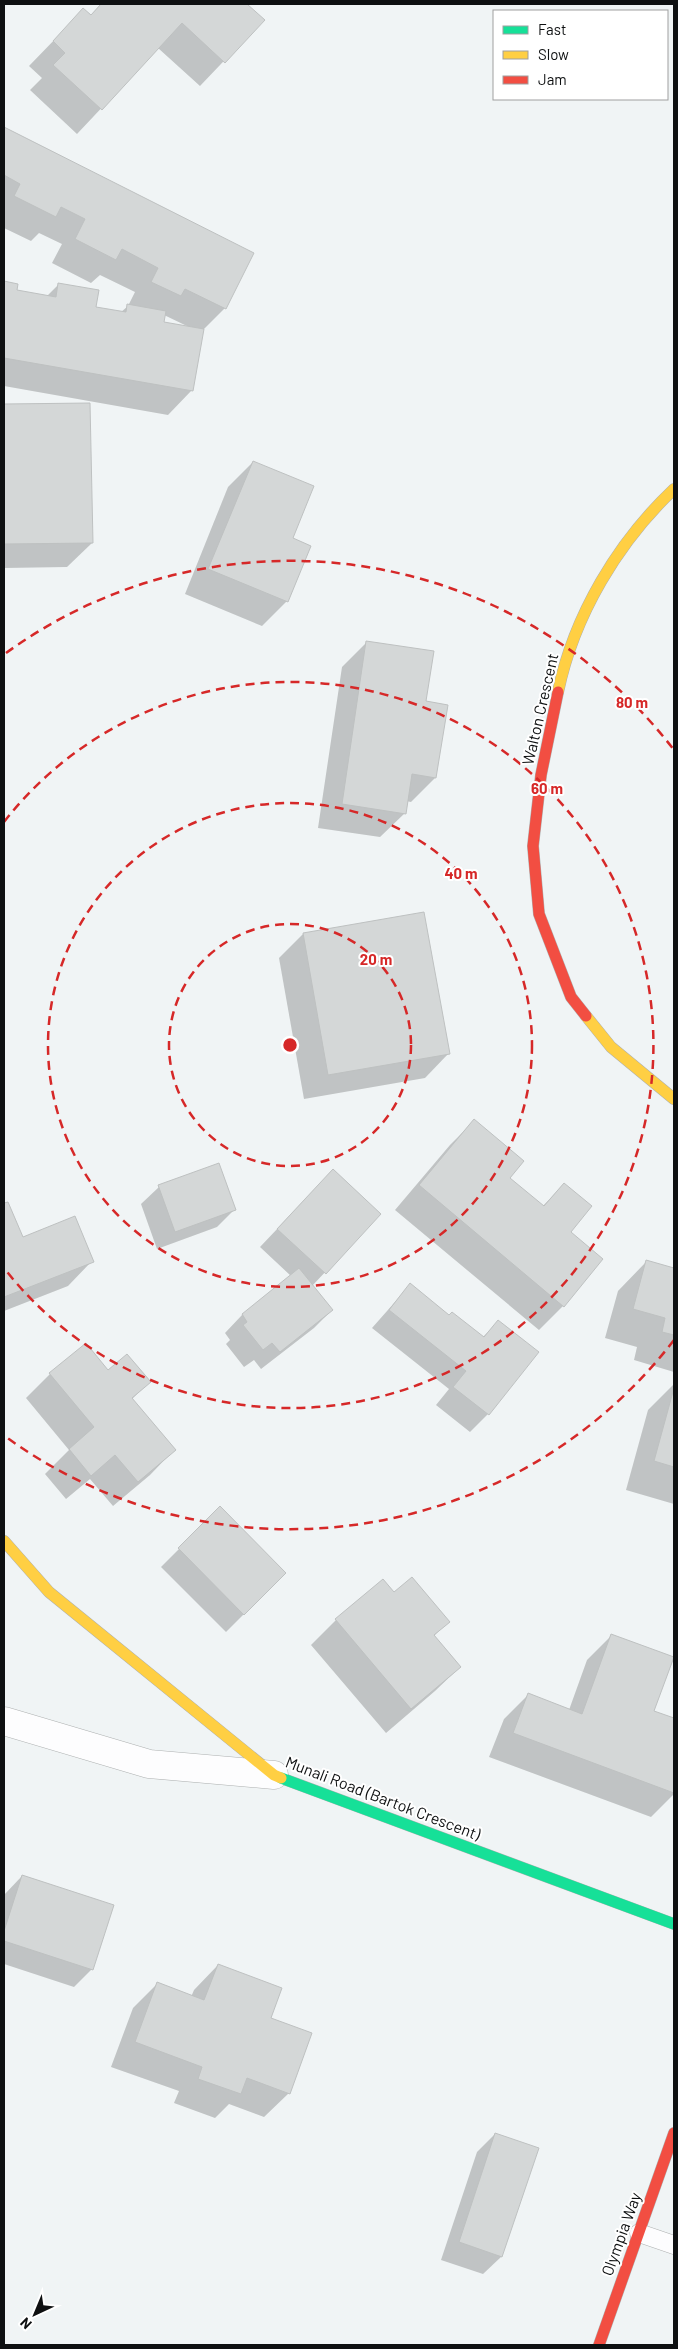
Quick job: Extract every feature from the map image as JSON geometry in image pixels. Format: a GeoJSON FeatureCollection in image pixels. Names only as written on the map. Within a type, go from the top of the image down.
{"type":"FeatureCollection","features":[{"type":"Feature","properties":{"kind":"street","name":"Walton Crescent"},"geometry":{"type":"LineString","coordinates":[[674,489],[655,507],[624,544],[580,622],[562,672],[541,775],[533,846],[539,914],[571,997],[611,1047],[674,1099]]}},
{"type":"Feature","properties":{"kind":"street","name":"Munali Road (Bartok Crescent)"},"geometry":{"type":"LineString","coordinates":[[4,1541],[49,1592],[274,1775],[674,1924]]}},
{"type":"Feature","properties":{"kind":"street"},"geometry":{"type":"LineString","coordinates":[[4,1721],[149,1764],[274,1775]]}},
{"type":"Feature","properties":{"kind":"street","name":"Olympia Way"},"geometry":{"type":"LineString","coordinates":[[599,2345],[674,2133]]}},
{"type":"Feature","properties":{"kind":"lane"},"geometry":{"type":"LineString","coordinates":[[639,2233],[674,2245]]}},
{"type":"Feature","properties":{"kind":"building"},"geometry":{"type":"Polygon","coordinates":[[[101,4],[247,4],[265,20],[225,63],[182,23],[102,110],[53,65],[65,53],[53,41],[83,8],[91,15],[101,4]]]}},
{"type":"Feature","properties":{"kind":"building"},"geometry":{"type":"Polygon","coordinates":[[[4,127],[254,253],[226,309],[185,289],[181,296],[151,282],[158,268],[122,249],[116,260],[75,239],[85,219],[61,207],[56,217],[14,196],[20,184],[4,175],[4,127]]]}},
{"type":"Feature","properties":{"kind":"building"},"geometry":{"type":"Polygon","coordinates":[[[4,281],[18,284],[17,290],[56,297],[58,283],[99,290],[96,307],[126,312],[127,304],[166,311],[164,322],[204,329],[193,391],[4,358],[4,281]]]}},
{"type":"Feature","properties":{"kind":"building"},"geometry":{"type":"Polygon","coordinates":[[[90,403],[93,543],[4,544],[4,404],[90,403]]]}},
{"type":"Feature","properties":{"kind":"building"},"geometry":{"type":"Polygon","coordinates":[[[253,461],[314,486],[293,538],[311,546],[288,602],[208,569],[253,461]]]}},
{"type":"Feature","properties":{"kind":"building"},"geometry":{"type":"Polygon","coordinates":[[[366,641],[434,651],[426,701],[448,705],[436,778],[412,774],[406,814],[342,804],[366,641]]]}},
{"type":"Feature","properties":{"kind":"building"},"geometry":{"type":"Polygon","coordinates":[[[424,912],[450,1054],[328,1075],[303,933],[424,912]]]}},
{"type":"Feature","properties":{"kind":"building"},"geometry":{"type":"Polygon","coordinates":[[[474,1119],[524,1161],[510,1178],[544,1206],[564,1183],[592,1206],[571,1232],[603,1259],[564,1307],[419,1185],[474,1119]]]}},
{"type":"Feature","properties":{"kind":"building"},"geometry":{"type":"Polygon","coordinates":[[[219,1163],[236,1210],[175,1232],[158,1185],[219,1163]]]}},
{"type":"Feature","properties":{"kind":"building"},"geometry":{"type":"Polygon","coordinates":[[[333,1169],[381,1214],[326,1274],[277,1229],[333,1169]]]}},
{"type":"Feature","properties":{"kind":"building"},"geometry":{"type":"Polygon","coordinates":[[[8,1202],[23,1237],[75,1216],[94,1262],[4,1297],[4,1203],[8,1202]]]}},
{"type":"Feature","properties":{"kind":"building"},"geometry":{"type":"Polygon","coordinates":[[[646,1260],[674,1268],[674,1335],[662,1332],[665,1318],[633,1309],[646,1260]]]}},
{"type":"Feature","properties":{"kind":"building"},"geometry":{"type":"Polygon","coordinates":[[[299,1268],[333,1310],[280,1352],[272,1343],[263,1350],[243,1325],[247,1322],[242,1314],[299,1268]]]}},
{"type":"Feature","properties":{"kind":"building"},"geometry":{"type":"Polygon","coordinates":[[[410,1283],[449,1315],[452,1312],[484,1337],[498,1320],[539,1352],[489,1415],[453,1387],[466,1371],[389,1310],[410,1283]]]}},
{"type":"Feature","properties":{"kind":"building"},"geometry":{"type":"Polygon","coordinates":[[[86,1343],[108,1370],[127,1354],[151,1382],[132,1398],[176,1450],[138,1482],[115,1455],[91,1476],[69,1449],[94,1427],[49,1373],[86,1343]]]}},
{"type":"Feature","properties":{"kind":"building"},"geometry":{"type":"Polygon","coordinates":[[[674,1388],[674,1467],[654,1461],[674,1388]]]}},
{"type":"Feature","properties":{"kind":"building"},"geometry":{"type":"Polygon","coordinates":[[[220,1506],[286,1573],[244,1615],[178,1548],[220,1506]]]}},
{"type":"Feature","properties":{"kind":"building"},"geometry":{"type":"Polygon","coordinates":[[[412,1577],[450,1622],[434,1635],[461,1667],[411,1709],[335,1619],[383,1579],[394,1592],[412,1577]]]}},
{"type":"Feature","properties":{"kind":"building"},"geometry":{"type":"Polygon","coordinates":[[[611,1634],[674,1657],[654,1711],[674,1718],[674,1793],[513,1733],[528,1693],[582,1714],[611,1634]]]}},
{"type":"Feature","properties":{"kind":"building"},"geometry":{"type":"Polygon","coordinates":[[[22,1875],[114,1905],[93,1970],[4,1941],[4,1931],[22,1875]]]}},
{"type":"Feature","properties":{"kind":"building"},"geometry":{"type":"Polygon","coordinates":[[[218,1964],[282,1988],[271,2018],[312,2033],[290,2094],[247,2078],[241,2094],[198,2079],[202,2067],[135,2042],[157,1982],[204,2000],[218,1964]]]}},
{"type":"Feature","properties":{"kind":"building"},"geometry":{"type":"Polygon","coordinates":[[[495,2133],[539,2148],[502,2257],[459,2242],[495,2133]]]}},
{"type":"Feature","properties":{"kind":"traffic: fast"},"geometry":{"type":"LineString","coordinates":[[281,1778],[674,1924]]}},
{"type":"Feature","properties":{"kind":"traffic: slow"},"geometry":{"type":"LineString","coordinates":[[558,692],[565,663],[575,635],[601,582],[634,532],[674,489]]}},
{"type":"Feature","properties":{"kind":"traffic: slow"},"geometry":{"type":"LineString","coordinates":[[586,1016],[611,1047],[674,1099]]}},
{"type":"Feature","properties":{"kind":"traffic: slow"},"geometry":{"type":"LineString","coordinates":[[4,1541],[49,1592],[274,1775],[281,1778]]}},
{"type":"Feature","properties":{"kind":"traffic: jam"},"geometry":{"type":"LineString","coordinates":[[558,692],[541,775],[533,846],[539,914],[571,997],[586,1016]]}},
{"type":"Feature","properties":{"kind":"traffic: jam"},"geometry":{"type":"LineString","coordinates":[[599,2345],[674,2133]]}}]}
